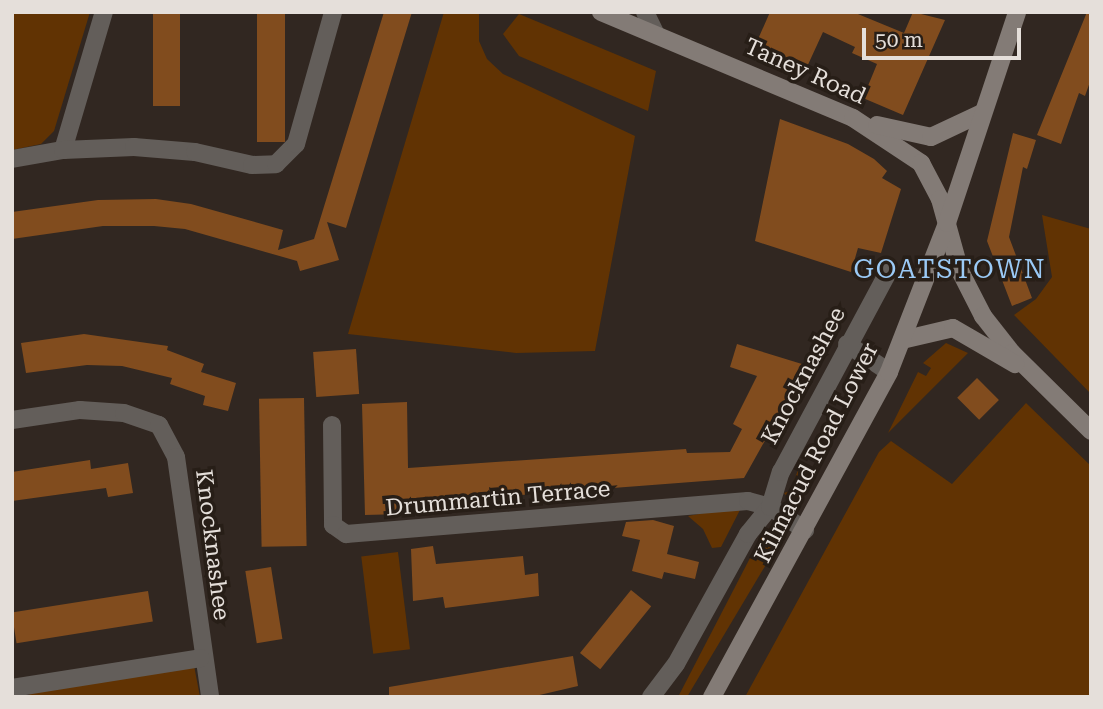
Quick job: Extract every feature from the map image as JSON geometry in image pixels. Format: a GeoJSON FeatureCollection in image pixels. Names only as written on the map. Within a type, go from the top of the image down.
{"type":"FeatureCollection","features":[{"type":"Feature","properties":{"kind":"main road","name":"Taney Road"},"geometry":{"type":"LineString","coordinates":[[601,12],[853,118],[921,163],[934,183],[972,297],[990,327],[1030,373]]}},
{"type":"Feature","properties":{"kind":"main road","name":"Kilmacud Road Lower"},"geometry":{"type":"LineString","coordinates":[[712,697],[806,530],[889,372],[947,223],[1017,12]]}},
{"type":"Feature","properties":{"kind":"main road"},"geometry":{"type":"LineString","coordinates":[[853,118],[931,136],[982,113]]}},
{"type":"Feature","properties":{"kind":"main road"},"geometry":{"type":"LineString","coordinates":[[902,340],[953,328],[1030,373],[1091,431]]}},
{"type":"Feature","properties":{"kind":"street"},"geometry":{"type":"LineString","coordinates":[[63,150],[104,12]]}},
{"type":"Feature","properties":{"kind":"street"},"geometry":{"type":"LineString","coordinates":[[12,159],[63,150],[134,147],[195,152],[252,165],[276,164],[296,144],[333,12]]}},
{"type":"Feature","properties":{"kind":"street"},"geometry":{"type":"LineString","coordinates":[[645,12],[656,35]]}},
{"type":"Feature","properties":{"kind":"street","name":"Knocknashee"},"geometry":{"type":"LineString","coordinates":[[651,697],[676,664],[748,534],[770,507],[780,472],[847,344],[889,271]]}},
{"type":"Feature","properties":{"kind":"street"},"geometry":{"type":"LineString","coordinates":[[847,344],[889,372]]}},
{"type":"Feature","properties":{"kind":"street","name":"Knocknashee"},"geometry":{"type":"LineString","coordinates":[[12,420],[80,410],[124,414],[159,425],[176,457],[201,658],[210,697]]}},
{"type":"Feature","properties":{"kind":"street","name":"Drummartin Terrace"},"geometry":{"type":"LineString","coordinates":[[332,425],[333,525],[345,534],[748,501],[770,507]]}},
{"type":"Feature","properties":{"kind":"street"},"geometry":{"type":"LineString","coordinates":[[770,507],[806,530]]}},
{"type":"Feature","properties":{"kind":"street"},"geometry":{"type":"LineString","coordinates":[[16,691],[201,658]]}},
{"type":"Feature","properties":{"kind":"shaded area"},"geometry":{"type":"Polygon","coordinates":[[[12,12],[90,12],[54,131],[41,144],[12,150],[12,12]]]}},
{"type":"Feature","properties":{"kind":"shaded area"},"geometry":{"type":"Polygon","coordinates":[[[444,12],[479,12],[479,41],[487,59],[503,74],[635,136],[595,351],[516,353],[348,334],[444,12]]]}},
{"type":"Feature","properties":{"kind":"shaded area"},"geometry":{"type":"Polygon","coordinates":[[[519,14],[656,71],[648,111],[519,56],[503,34],[519,14]]]}},
{"type":"Feature","properties":{"kind":"shaded area"},"geometry":{"type":"Polygon","coordinates":[[[1042,215],[1091,229],[1091,394],[1014,315],[1036,299],[1052,277],[1042,215]]]}},
{"type":"Feature","properties":{"kind":"shaded area"},"geometry":{"type":"Polygon","coordinates":[[[946,343],[968,353],[888,433],[918,372],[926,376],[931,368],[923,363],[946,343]]]}},
{"type":"Feature","properties":{"kind":"shaded area"},"geometry":{"type":"Polygon","coordinates":[[[1026,403],[1091,466],[1091,697],[745,697],[879,452],[891,441],[952,484],[1026,403]]]}},
{"type":"Feature","properties":{"kind":"shaded area"},"geometry":{"type":"Polygon","coordinates":[[[800,465],[813,472],[799,503],[793,503],[784,493],[790,491],[800,465]]]}},
{"type":"Feature","properties":{"kind":"shaded area"},"geometry":{"type":"Polygon","coordinates":[[[742,506],[721,547],[712,548],[703,529],[688,516],[742,506]]]}},
{"type":"Feature","properties":{"kind":"shaded area"},"geometry":{"type":"Polygon","coordinates":[[[775,526],[783,536],[687,697],[678,697],[764,531],[775,526]]]}},
{"type":"Feature","properties":{"kind":"shaded area"},"geometry":{"type":"Polygon","coordinates":[[[398,552],[410,649],[373,654],[361,557],[398,552]]]}},
{"type":"Feature","properties":{"kind":"shaded area"},"geometry":{"type":"Polygon","coordinates":[[[193,660],[200,697],[30,697],[29,692],[193,660]]]}},
{"type":"Feature","properties":{"kind":"building"},"geometry":{"type":"Polygon","coordinates":[[[153,12],[180,12],[180,106],[153,106],[153,12]]]}},
{"type":"Feature","properties":{"kind":"building"},"geometry":{"type":"Polygon","coordinates":[[[257,12],[285,12],[285,142],[257,142],[257,12]]]}},
{"type":"Feature","properties":{"kind":"building"},"geometry":{"type":"Polygon","coordinates":[[[384,12],[412,12],[346,228],[327,222],[339,260],[300,271],[297,261],[185,229],[154,226],[103,226],[12,239],[12,212],[98,200],[156,199],[191,204],[283,230],[278,250],[314,239],[384,12]]]}},
{"type":"Feature","properties":{"kind":"building"},"geometry":{"type":"Polygon","coordinates":[[[770,12],[853,12],[904,33],[913,12],[945,20],[903,115],[863,98],[877,64],[852,53],[855,47],[823,32],[806,69],[755,46],[770,12]]]}},
{"type":"Feature","properties":{"kind":"building"},"geometry":{"type":"Polygon","coordinates":[[[1087,12],[1091,12],[1091,79],[1085,96],[1079,93],[1061,144],[1037,135],[1087,12]]]}},
{"type":"Feature","properties":{"kind":"building"},"geometry":{"type":"Polygon","coordinates":[[[780,119],[848,144],[874,159],[887,171],[882,178],[901,189],[881,253],[858,248],[851,272],[755,241],[780,119]]]}},
{"type":"Feature","properties":{"kind":"building"},"geometry":{"type":"Polygon","coordinates":[[[1013,133],[1036,140],[1027,169],[1023,167],[1009,237],[1032,298],[1012,306],[987,241],[1013,133]]]}},
{"type":"Feature","properties":{"kind":"building"},"geometry":{"type":"Polygon","coordinates":[[[84,334],[168,346],[167,350],[204,364],[201,372],[236,383],[228,411],[203,405],[205,396],[170,384],[172,378],[122,366],[87,365],[26,373],[21,343],[84,334]]]}},
{"type":"Feature","properties":{"kind":"building"},"geometry":{"type":"Polygon","coordinates":[[[737,344],[802,364],[795,387],[744,478],[401,504],[402,514],[365,515],[362,404],[407,402],[408,468],[686,449],[687,453],[730,452],[742,429],[733,424],[757,376],[730,367],[737,344]]]}},
{"type":"Feature","properties":{"kind":"building"},"geometry":{"type":"Polygon","coordinates":[[[356,349],[359,394],[316,397],[313,352],[356,349]]]}},
{"type":"Feature","properties":{"kind":"building"},"geometry":{"type":"Polygon","coordinates":[[[977,378],[999,400],[979,420],[957,398],[977,378]]]}},
{"type":"Feature","properties":{"kind":"building"},"geometry":{"type":"Polygon","coordinates":[[[304,398],[307,546],[262,547],[259,399],[304,398]]]}},
{"type":"Feature","properties":{"kind":"building"},"geometry":{"type":"Polygon","coordinates":[[[90,460],[91,469],[128,463],[133,493],[108,497],[106,488],[12,501],[12,472],[90,460]]]}},
{"type":"Feature","properties":{"kind":"building"},"geometry":{"type":"Polygon","coordinates":[[[653,520],[674,526],[667,554],[699,562],[695,579],[664,572],[662,579],[632,571],[640,540],[622,536],[626,522],[653,520]]]}},
{"type":"Feature","properties":{"kind":"building"},"geometry":{"type":"Polygon","coordinates":[[[433,546],[436,564],[523,556],[525,575],[538,573],[539,596],[445,608],[443,597],[413,601],[411,549],[433,546]]]}},
{"type":"Feature","properties":{"kind":"building"},"geometry":{"type":"Polygon","coordinates":[[[271,567],[282,639],[257,643],[245,571],[271,567]]]}},
{"type":"Feature","properties":{"kind":"building"},"geometry":{"type":"Polygon","coordinates":[[[631,590],[651,606],[600,669],[580,653],[631,590]]]}},
{"type":"Feature","properties":{"kind":"building"},"geometry":{"type":"Polygon","coordinates":[[[148,591],[153,622],[17,643],[12,613],[148,591]]]}},
{"type":"Feature","properties":{"kind":"building"},"geometry":{"type":"Polygon","coordinates":[[[573,656],[578,686],[531,697],[389,697],[389,687],[573,656]]]}},
{"type":"Feature","properties":{"kind":"district","name":"GOATSTOWN"},"geometry":{"type":"Point","coordinates":[950,270]}}]}
